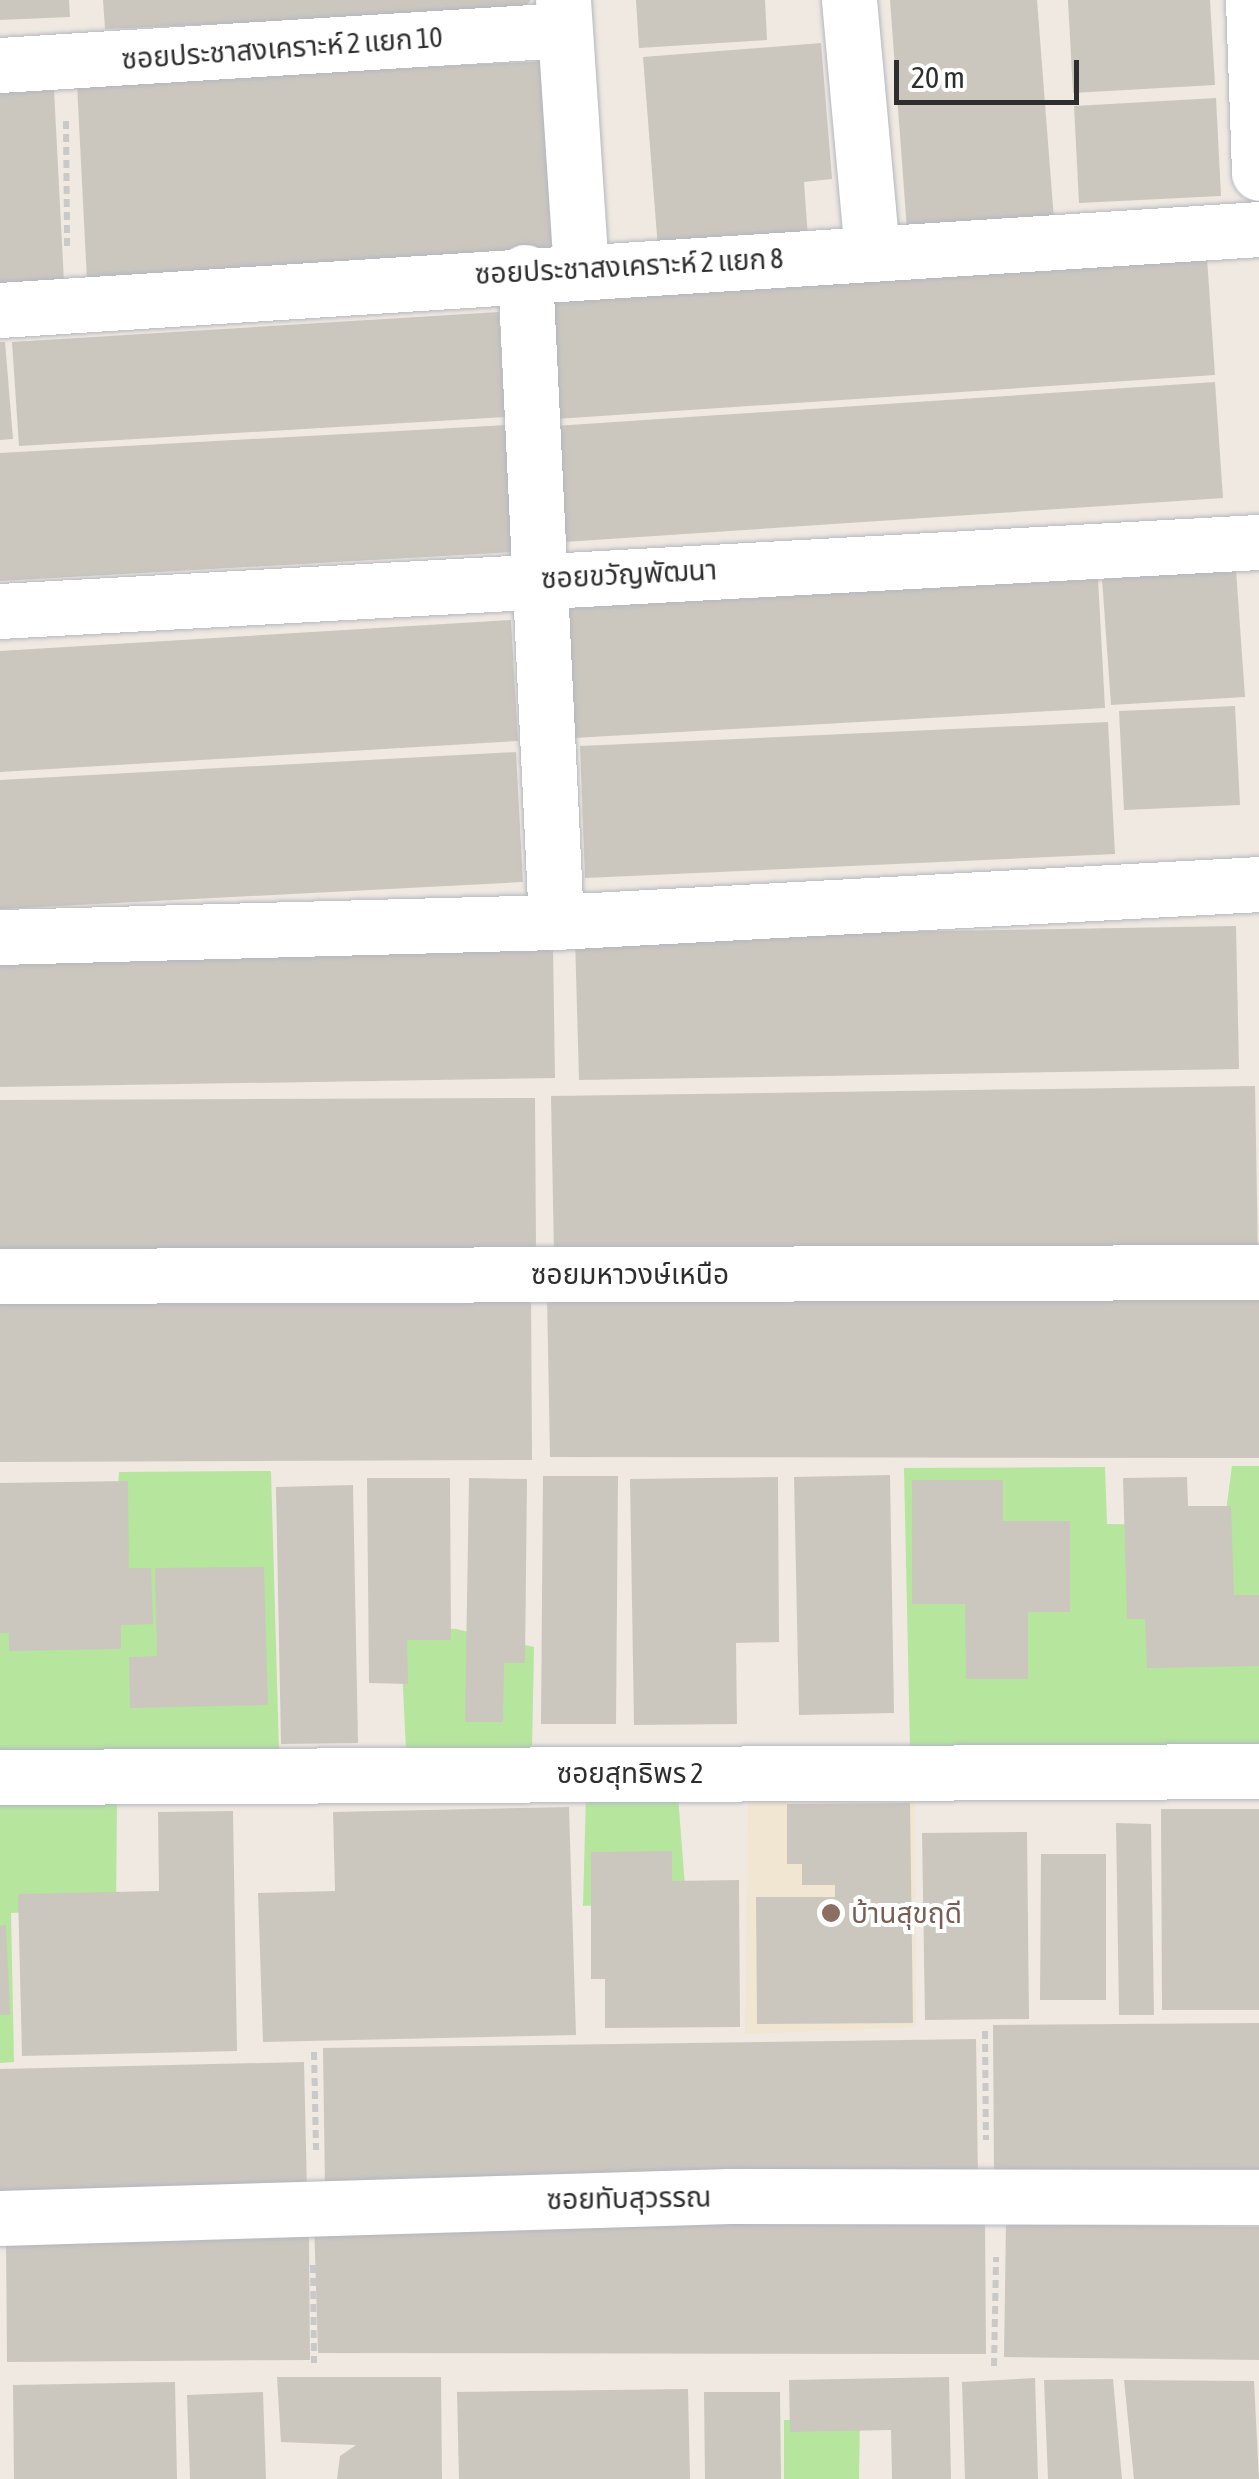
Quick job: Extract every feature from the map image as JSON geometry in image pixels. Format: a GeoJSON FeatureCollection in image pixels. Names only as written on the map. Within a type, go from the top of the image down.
{"type":"FeatureCollection","features":[{"type":"Feature","properties":{"kind":"street"},"geometry":{"type":"LineString","coordinates":[[849,0],[872,252]]}},
{"type":"Feature","properties":{"kind":"street"},"geometry":{"type":"LineString","coordinates":[[1253,0],[1259,173]]}},
{"type":"Feature","properties":{"kind":"street"},"geometry":{"type":"LineString","coordinates":[[564,15],[580,268]]}},
{"type":"Feature","properties":{"kind":"street","name":"ซอยประชาสงเคราะห์ 2 แยก 10"},"geometry":{"type":"LineString","coordinates":[[0,66],[564,15]]}},
{"type":"Feature","properties":{"kind":"street","name":"ซอยประชาสงเคราะห์ 2 แยก 8"},"geometry":{"type":"LineString","coordinates":[[0,310],[580,268],[1259,229]]}},
{"type":"Feature","properties":{"kind":"street"},"geometry":{"type":"LineString","coordinates":[[525,272],[556,922]]}},
{"type":"Feature","properties":{"kind":"street","name":"ซอยขวัญพัฒนา"},"geometry":{"type":"LineString","coordinates":[[0,611],[1259,542]]}},
{"type":"Feature","properties":{"kind":"street"},"geometry":{"type":"LineString","coordinates":[[0,937],[556,922],[1259,884]]}},
{"type":"Feature","properties":{"kind":"street","name":"ซอยมหาวงษ์เหนือ"},"geometry":{"type":"LineString","coordinates":[[0,1276],[1259,1272]]}},
{"type":"Feature","properties":{"kind":"street","name":"ซอยสุทธิพร 2"},"geometry":{"type":"LineString","coordinates":[[0,1777],[1259,1771]]}},
{"type":"Feature","properties":{"kind":"street","name":"ซอยทับสุวรรณ"},"geometry":{"type":"LineString","coordinates":[[0,2218],[315,2206],[992,2196],[1259,2197]]}},
{"type":"Feature","properties":{"kind":"path"},"geometry":{"type":"LineString","coordinates":[[65,61],[68,305]]}},
{"type":"Feature","properties":{"kind":"path"},"geometry":{"type":"LineString","coordinates":[[986,2031],[994,2366]]}},
{"type":"Feature","properties":{"kind":"path"},"geometry":{"type":"LineString","coordinates":[[314,2052],[314,2364]]}},
{"type":"Feature","properties":{"kind":"shaded area","name":"บ้านสุขฤดี"},"geometry":{"type":"Polygon","coordinates":[[[915,1795],[916,2027],[745,2034],[748,1798],[915,1795]]]}},
{"type":"Feature","properties":{"kind":"green space"},"geometry":{"type":"Polygon","coordinates":[[[1232,1466],[1259,1466],[1259,1745],[910,1748],[904,1468],[1105,1467],[1107,1524],[1224,1526],[1232,1466]]]}},
{"type":"Feature","properties":{"kind":"green space"},"geometry":{"type":"Polygon","coordinates":[[[271,1471],[279,1751],[0,1752],[0,1566],[110,1610],[119,1472],[271,1471]]]}},
{"type":"Feature","properties":{"kind":"green space"},"geometry":{"type":"Polygon","coordinates":[[[400,1627],[456,1629],[534,1647],[532,1750],[406,1750],[400,1627]]]}},
{"type":"Feature","properties":{"kind":"green space"},"geometry":{"type":"Polygon","coordinates":[[[586,1796],[678,1796],[686,1899],[583,1906],[586,1796]]]}},
{"type":"Feature","properties":{"kind":"green space"},"geometry":{"type":"Polygon","coordinates":[[[117,1801],[116,1906],[11,1913],[14,2062],[0,2063],[0,1803],[117,1801]]]}},
{"type":"Feature","properties":{"kind":"green space"},"geometry":{"type":"Polygon","coordinates":[[[860,2418],[859,2479],[784,2479],[784,2420],[860,2418]]]}},
{"type":"Feature","properties":{"kind":"building"},"geometry":{"type":"Polygon","coordinates":[[[0,0],[69,0],[70,17],[0,20],[0,0]]]}},
{"type":"Feature","properties":{"kind":"building"},"geometry":{"type":"Polygon","coordinates":[[[103,0],[531,0],[521,11],[105,29],[103,0]]]}},
{"type":"Feature","properties":{"kind":"building"},"geometry":{"type":"Polygon","coordinates":[[[636,0],[765,0],[767,40],[639,48],[636,0]]]}},
{"type":"Feature","properties":{"kind":"building"},"geometry":{"type":"Polygon","coordinates":[[[890,0],[1037,0],[1054,220],[907,230],[890,0]]]}},
{"type":"Feature","properties":{"kind":"building"},"geometry":{"type":"Polygon","coordinates":[[[1068,0],[1210,0],[1215,85],[1073,93],[1068,0]]]}},
{"type":"Feature","properties":{"kind":"building"},"geometry":{"type":"Polygon","coordinates":[[[821,43],[832,179],[804,182],[808,238],[658,249],[643,57],[821,43]]]}},
{"type":"Feature","properties":{"kind":"building"},"geometry":{"type":"Polygon","coordinates":[[[548,61],[558,258],[87,281],[77,84],[548,61]]]}},
{"type":"Feature","properties":{"kind":"building"},"geometry":{"type":"Polygon","coordinates":[[[54,90],[64,282],[0,285],[0,92],[54,90]]]}},
{"type":"Feature","properties":{"kind":"building"},"geometry":{"type":"Polygon","coordinates":[[[1216,98],[1221,196],[1079,203],[1074,106],[1216,98]]]}},
{"type":"Feature","properties":{"kind":"building"},"geometry":{"type":"Polygon","coordinates":[[[1207,258],[1215,375],[556,419],[547,302],[1207,258]]]}},
{"type":"Feature","properties":{"kind":"building"},"geometry":{"type":"Polygon","coordinates":[[[499,312],[505,417],[19,446],[12,342],[499,312]]]}},
{"type":"Feature","properties":{"kind":"building"},"geometry":{"type":"Polygon","coordinates":[[[0,342],[5,342],[13,439],[0,440],[0,342]]]}},
{"type":"Feature","properties":{"kind":"building"},"geometry":{"type":"Polygon","coordinates":[[[1215,382],[1223,498],[564,542],[555,426],[1215,382]]]}},
{"type":"Feature","properties":{"kind":"building"},"geometry":{"type":"Polygon","coordinates":[[[507,425],[515,552],[0,581],[0,453],[507,425]]]}},
{"type":"Feature","properties":{"kind":"building"},"geometry":{"type":"Polygon","coordinates":[[[1236,570],[1245,697],[1111,705],[1102,579],[1236,570]]]}},
{"type":"Feature","properties":{"kind":"building"},"geometry":{"type":"Polygon","coordinates":[[[1098,579],[1105,708],[574,738],[567,608],[1098,579]]]}},
{"type":"Feature","properties":{"kind":"building"},"geometry":{"type":"Polygon","coordinates":[[[511,620],[518,741],[0,772],[0,651],[511,620]]]}},
{"type":"Feature","properties":{"kind":"building"},"geometry":{"type":"Polygon","coordinates":[[[1235,706],[1240,805],[1124,810],[1119,711],[1235,706]]]}},
{"type":"Feature","properties":{"kind":"building"},"geometry":{"type":"Polygon","coordinates":[[[1108,722],[1115,854],[585,878],[580,746],[1108,722]]]}},
{"type":"Feature","properties":{"kind":"building"},"geometry":{"type":"Polygon","coordinates":[[[516,752],[523,882],[0,909],[0,780],[516,752]]]}},
{"type":"Feature","properties":{"kind":"building"},"geometry":{"type":"Polygon","coordinates":[[[1236,926],[1239,1069],[579,1080],[575,937],[1236,926]]]}},
{"type":"Feature","properties":{"kind":"building"},"geometry":{"type":"Polygon","coordinates":[[[553,947],[555,1078],[0,1087],[0,956],[553,947]]]}},
{"type":"Feature","properties":{"kind":"building"},"geometry":{"type":"Polygon","coordinates":[[[1255,1086],[1258,1256],[554,1256],[551,1096],[1255,1086]]]}},
{"type":"Feature","properties":{"kind":"building"},"geometry":{"type":"Polygon","coordinates":[[[535,1098],[536,1251],[0,1253],[0,1100],[535,1098]]]}},
{"type":"Feature","properties":{"kind":"building"},"geometry":{"type":"Polygon","coordinates":[[[531,1291],[532,1460],[0,1462],[0,1295],[531,1291]]]}},
{"type":"Feature","properties":{"kind":"building"},"geometry":{"type":"Polygon","coordinates":[[[1259,1293],[1259,1458],[550,1457],[547,1295],[1259,1293]]]}},
{"type":"Feature","properties":{"kind":"building"},"geometry":{"type":"Polygon","coordinates":[[[890,1475],[894,1713],[799,1715],[794,1477],[890,1475]]]}},
{"type":"Feature","properties":{"kind":"building"},"geometry":{"type":"Polygon","coordinates":[[[543,1476],[618,1476],[616,1724],[541,1724],[543,1476]]]}},
{"type":"Feature","properties":{"kind":"building"},"geometry":{"type":"Polygon","coordinates":[[[778,1477],[779,1642],[736,1643],[737,1724],[634,1725],[630,1479],[778,1477]]]}},
{"type":"Feature","properties":{"kind":"building"},"geometry":{"type":"Polygon","coordinates":[[[1187,1477],[1188,1506],[1231,1506],[1234,1595],[1259,1595],[1259,1666],[1147,1668],[1145,1619],[1127,1619],[1123,1478],[1187,1477]]]}},
{"type":"Feature","properties":{"kind":"building"},"geometry":{"type":"Polygon","coordinates":[[[367,1478],[450,1478],[451,1640],[407,1640],[408,1684],[369,1683],[367,1478]]]}},
{"type":"Feature","properties":{"kind":"building"},"geometry":{"type":"Polygon","coordinates":[[[469,1478],[527,1479],[525,1663],[504,1663],[503,1722],[465,1722],[469,1478]]]}},
{"type":"Feature","properties":{"kind":"building"},"geometry":{"type":"Polygon","coordinates":[[[912,1480],[1003,1480],[1003,1521],[1070,1521],[1070,1612],[1028,1612],[1028,1679],[966,1679],[965,1604],[912,1604],[912,1480]]]}},
{"type":"Feature","properties":{"kind":"building"},"geometry":{"type":"Polygon","coordinates":[[[128,1481],[129,1568],[151,1568],[153,1624],[121,1625],[121,1649],[9,1651],[9,1633],[0,1633],[0,1483],[128,1481]]]}},
{"type":"Feature","properties":{"kind":"building"},"geometry":{"type":"Polygon","coordinates":[[[353,1485],[358,1743],[281,1744],[276,1487],[353,1485]]]}},
{"type":"Feature","properties":{"kind":"building"},"geometry":{"type":"Polygon","coordinates":[[[264,1567],[268,1705],[130,1708],[129,1657],[157,1656],[155,1568],[264,1567]]]}},
{"type":"Feature","properties":{"kind":"building","name":"บ้านสุขฤดี"},"geometry":{"type":"Polygon","coordinates":[[[910,1803],[913,2023],[757,2024],[756,1897],[835,1897],[835,1885],[802,1885],[802,1864],[787,1864],[787,1804],[910,1803]]]}},
{"type":"Feature","properties":{"kind":"building"},"geometry":{"type":"Polygon","coordinates":[[[569,1807],[576,2035],[263,2042],[258,1893],[335,1891],[333,1812],[569,1807]]]}},
{"type":"Feature","properties":{"kind":"building"},"geometry":{"type":"Polygon","coordinates":[[[1161,1809],[1259,1809],[1259,2010],[1162,2010],[1161,1809]]]}},
{"type":"Feature","properties":{"kind":"building"},"geometry":{"type":"Polygon","coordinates":[[[233,1811],[237,2051],[22,2056],[18,1894],[159,1891],[158,1812],[233,1811]]]}},
{"type":"Feature","properties":{"kind":"building"},"geometry":{"type":"Polygon","coordinates":[[[1116,1823],[1151,1824],[1154,2015],[1119,2015],[1116,1823]]]}},
{"type":"Feature","properties":{"kind":"building"},"geometry":{"type":"Polygon","coordinates":[[[1027,1832],[1029,2019],[925,2020],[922,1833],[1027,1832]]]}},
{"type":"Feature","properties":{"kind":"building"},"geometry":{"type":"Polygon","coordinates":[[[672,1851],[672,1881],[739,1880],[740,2027],[605,2028],[605,1979],[591,1979],[591,1852],[672,1851]]]}},
{"type":"Feature","properties":{"kind":"building"},"geometry":{"type":"Polygon","coordinates":[[[1041,1854],[1106,1854],[1106,2000],[1040,2000],[1041,1854]]]}},
{"type":"Feature","properties":{"kind":"building"},"geometry":{"type":"Polygon","coordinates":[[[6,1925],[10,2015],[0,2015],[0,1926],[6,1925]]]}},
{"type":"Feature","properties":{"kind":"building"},"geometry":{"type":"Polygon","coordinates":[[[1259,2023],[1259,2169],[994,2171],[993,2025],[1259,2023]]]}},
{"type":"Feature","properties":{"kind":"building"},"geometry":{"type":"Polygon","coordinates":[[[976,2039],[978,2180],[325,2188],[323,2048],[976,2039]]]}},
{"type":"Feature","properties":{"kind":"building"},"geometry":{"type":"Polygon","coordinates":[[[304,2062],[307,2192],[0,2198],[0,2069],[304,2062]]]}},
{"type":"Feature","properties":{"kind":"building"},"geometry":{"type":"Polygon","coordinates":[[[314,2220],[985,2221],[986,2354],[318,2353],[314,2220]]]}},
{"type":"Feature","properties":{"kind":"building"},"geometry":{"type":"Polygon","coordinates":[[[1006,2224],[1259,2227],[1259,2360],[1004,2357],[1006,2224]]]}},
{"type":"Feature","properties":{"kind":"building"},"geometry":{"type":"Polygon","coordinates":[[[309,2237],[310,2360],[7,2362],[6,2238],[309,2237]]]}},
{"type":"Feature","properties":{"kind":"building"},"geometry":{"type":"Polygon","coordinates":[[[277,2377],[441,2377],[442,2479],[337,2479],[340,2456],[356,2445],[281,2442],[277,2377]]]}},
{"type":"Feature","properties":{"kind":"building"},"geometry":{"type":"Polygon","coordinates":[[[949,2377],[951,2479],[892,2479],[891,2430],[790,2432],[789,2380],[949,2377]]]}},
{"type":"Feature","properties":{"kind":"building"},"geometry":{"type":"Polygon","coordinates":[[[1035,2378],[1038,2479],[965,2479],[962,2382],[1035,2378]]]}},
{"type":"Feature","properties":{"kind":"building"},"geometry":{"type":"Polygon","coordinates":[[[1113,2379],[1122,2479],[1048,2479],[1044,2380],[1113,2379]]]}},
{"type":"Feature","properties":{"kind":"building"},"geometry":{"type":"Polygon","coordinates":[[[1124,2380],[1254,2381],[1259,2479],[1134,2479],[1124,2380]]]}},
{"type":"Feature","properties":{"kind":"building"},"geometry":{"type":"Polygon","coordinates":[[[175,2382],[177,2479],[14,2479],[13,2385],[175,2382]]]}},
{"type":"Feature","properties":{"kind":"building"},"geometry":{"type":"Polygon","coordinates":[[[688,2389],[690,2479],[459,2479],[457,2392],[688,2389]]]}},
{"type":"Feature","properties":{"kind":"building"},"geometry":{"type":"Polygon","coordinates":[[[263,2392],[266,2479],[190,2479],[187,2395],[263,2392]]]}},
{"type":"Feature","properties":{"kind":"building"},"geometry":{"type":"Polygon","coordinates":[[[704,2392],[780,2392],[781,2479],[705,2479],[704,2392]]]}},
{"type":"Feature","properties":{"kind":"place","name":"บ้านสุขฤดี"},"geometry":{"type":"Point","coordinates":[831,1913]}}]}
